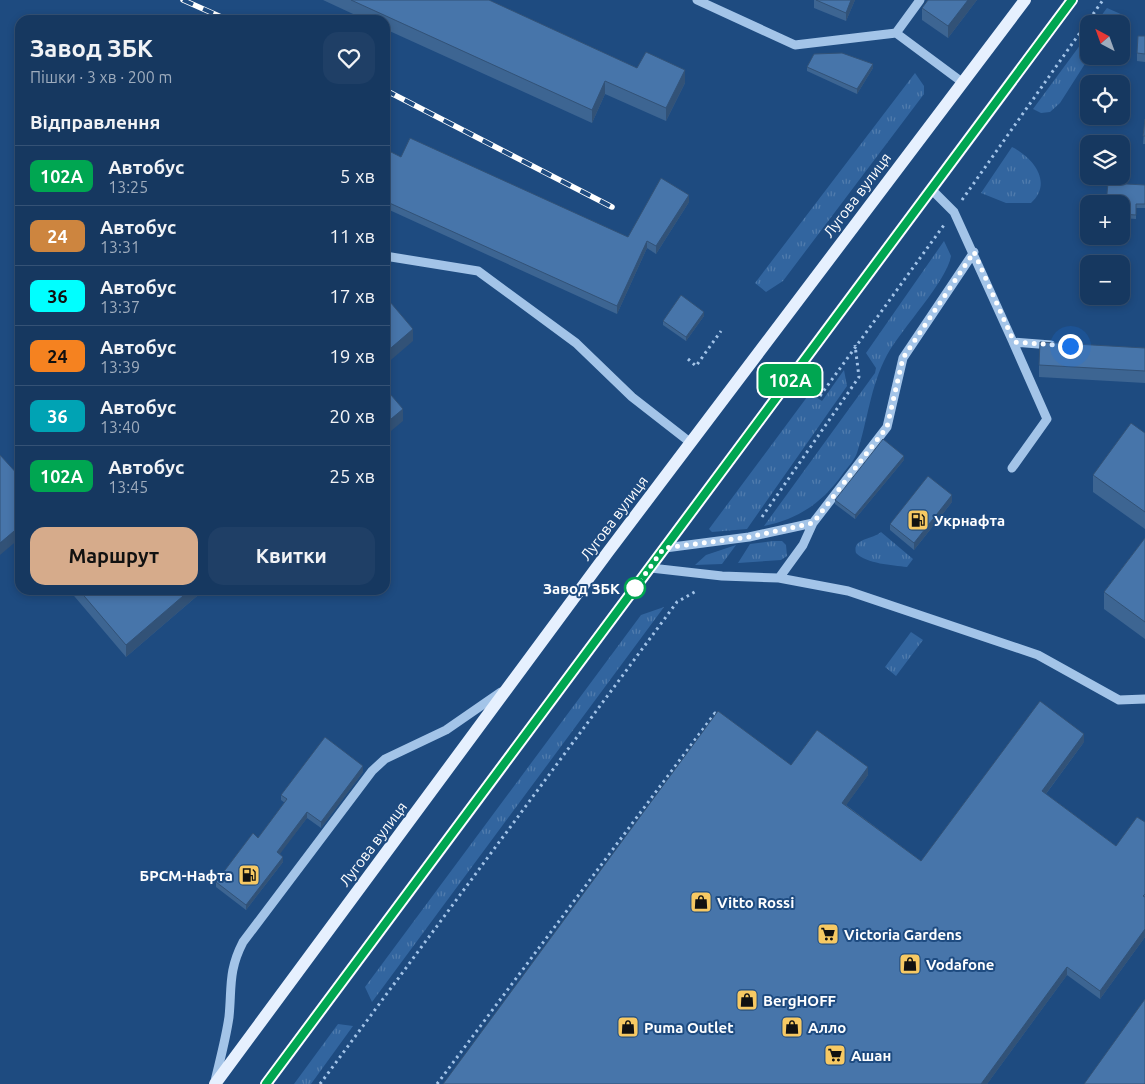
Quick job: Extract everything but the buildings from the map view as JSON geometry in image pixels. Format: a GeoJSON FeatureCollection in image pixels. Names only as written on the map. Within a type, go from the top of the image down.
{"type":"FeatureCollection","features":[{"type":"Feature","properties":{"kind":"main road","name":"Лугова вулиця"},"geometry":{"type":"LineString","coordinates":[[215,1084],[512,685],[608,552],[1025,0]]}},
{"type":"Feature","properties":{"kind":"main road"},"geometry":{"type":"LineString","coordinates":[[266,1084],[1072,0]]}},
{"type":"Feature","properties":{"kind":"lane"},"geometry":{"type":"LineString","coordinates":[[697,0],[794,44],[896,33],[962,82]]}},
{"type":"Feature","properties":{"kind":"lane"},"geometry":{"type":"LineString","coordinates":[[896,33],[920,0]]}},
{"type":"Feature","properties":{"kind":"lane"},"geometry":{"type":"LineString","coordinates":[[932,190],[954,212],[974,252],[1047,418],[1012,468]]}},
{"type":"Feature","properties":{"kind":"lane"},"geometry":{"type":"LineString","coordinates":[[779,578],[803,545],[813,523],[887,427],[903,358],[974,252]]}},
{"type":"Feature","properties":{"kind":"lane"},"geometry":{"type":"LineString","coordinates":[[390,257],[478,271],[576,343],[632,397],[692,443]]}},
{"type":"Feature","properties":{"kind":"lane"},"geometry":{"type":"LineString","coordinates":[[1014,342],[1060,346]]}},
{"type":"Feature","properties":{"kind":"lane"},"geometry":{"type":"LineString","coordinates":[[664,548],[749,537],[813,523]]}},
{"type":"Feature","properties":{"kind":"lane"},"geometry":{"type":"LineString","coordinates":[[651,568],[722,576],[779,578],[848,591],[1038,655],[1119,700],[1145,699]]}},
{"type":"Feature","properties":{"kind":"lane"},"geometry":{"type":"LineString","coordinates":[[215,1084],[229,1020],[230,972],[242,942],[372,771],[398,752],[446,730],[512,685]]}},
{"type":"Feature","properties":{"kind":"path"},"geometry":{"type":"LineString","coordinates":[[820,396],[855,345],[954,212],[1102,0]]}},
{"type":"Feature","properties":{"kind":"path"},"geometry":{"type":"LineString","coordinates":[[688,359],[696,366],[721,332]]}},
{"type":"Feature","properties":{"kind":"path"},"geometry":{"type":"LineString","coordinates":[[749,537],[859,377],[855,345]]}},
{"type":"Feature","properties":{"kind":"path"},"geometry":{"type":"LineString","coordinates":[[320,1084],[676,602],[722,576]]}},
{"type":"Feature","properties":{"kind":"path"},"geometry":{"type":"LineString","coordinates":[[437,1084],[716,713],[723,719]]}},
{"type":"Feature","properties":{"kind":"green space"},"geometry":{"type":"Polygon","coordinates":[[[1107,8],[1123,15],[1102,15],[1107,8]]]}},
{"type":"Feature","properties":{"kind":"green space"},"geometry":{"type":"Polygon","coordinates":[[[1080,45],[1080,65],[1084,65],[1060,103],[1050,112],[1041,113],[1033,109],[1080,45]]]}},
{"type":"Feature","properties":{"kind":"green space"},"geometry":{"type":"Polygon","coordinates":[[[915,73],[924,86],[924,94],[783,281],[766,292],[755,283],[915,73]]]}},
{"type":"Feature","properties":{"kind":"green space"},"geometry":{"type":"Polygon","coordinates":[[[1012,147],[1027,158],[1038,172],[1040,187],[1031,203],[1006,203],[981,193],[1012,147]]]}},
{"type":"Feature","properties":{"kind":"green space"},"geometry":{"type":"Polygon","coordinates":[[[944,241],[951,256],[948,266],[933,291],[894,344],[881,367],[861,441],[854,459],[834,485],[817,502],[788,519],[764,526],[875,373],[876,368],[866,353],[944,241]]]}},
{"type":"Feature","properties":{"kind":"green space"},"geometry":{"type":"Polygon","coordinates":[[[844,370],[847,386],[747,529],[712,532],[709,529],[810,393],[822,401],[844,370]]]}},
{"type":"Feature","properties":{"kind":"green space"},"geometry":{"type":"Polygon","coordinates":[[[881,532],[913,559],[907,567],[873,562],[866,560],[856,553],[857,545],[860,542],[881,532]]]}},
{"type":"Feature","properties":{"kind":"green space"},"geometry":{"type":"Polygon","coordinates":[[[782,541],[786,545],[787,556],[781,560],[738,563],[750,544],[782,541]]]}},
{"type":"Feature","properties":{"kind":"green space"},"geometry":{"type":"Polygon","coordinates":[[[736,545],[722,564],[695,565],[706,555],[736,545]]]}},
{"type":"Feature","properties":{"kind":"green space"},"geometry":{"type":"Polygon","coordinates":[[[664,607],[372,1002],[365,987],[641,615],[664,607]]]}},
{"type":"Feature","properties":{"kind":"green space"},"geometry":{"type":"Polygon","coordinates":[[[911,632],[923,640],[896,676],[885,667],[911,632]]]}},
{"type":"Feature","properties":{"kind":"green space"},"geometry":{"type":"Polygon","coordinates":[[[338,1024],[353,1026],[311,1084],[294,1084],[338,1024]]]}},
{"type":"Feature","properties":{"kind":"railway"},"geometry":{"type":"LineString","coordinates":[[183,0],[217,15]]}},
{"type":"Feature","properties":{"kind":"railway"},"geometry":{"type":"LineString","coordinates":[[390,93],[612,207]]}},
{"type":"Feature","properties":{"kind":"bus line","name":"102А"},"geometry":{"type":"LineString","coordinates":[[266,1084],[1072,0]]}},
{"type":"Feature","properties":{"kind":"place","name":"Укрнафта"},"geometry":{"type":"Point","coordinates":[918,520]}},
{"type":"Feature","properties":{"kind":"place","name":"Завод ЗБК"},"geometry":{"type":"Point","coordinates":[635,588]}},
{"type":"Feature","properties":{"kind":"place","name":"БРСМ-Нафта"},"geometry":{"type":"Point","coordinates":[249,875]}},
{"type":"Feature","properties":{"kind":"place","name":"Vitto Rossi"},"geometry":{"type":"Point","coordinates":[701,902]}},
{"type":"Feature","properties":{"kind":"place","name":"Victoria Gardens"},"geometry":{"type":"Point","coordinates":[828,934]}},
{"type":"Feature","properties":{"kind":"place","name":"Vodafone"},"geometry":{"type":"Point","coordinates":[910,964]}},
{"type":"Feature","properties":{"kind":"place","name":"BergHOFF"},"geometry":{"type":"Point","coordinates":[747,1000]}},
{"type":"Feature","properties":{"kind":"place","name":"Puma Outlet"},"geometry":{"type":"Point","coordinates":[628,1027]}},
{"type":"Feature","properties":{"kind":"place","name":"Алло"},"geometry":{"type":"Point","coordinates":[792,1027]}},
{"type":"Feature","properties":{"kind":"place","name":"Ашан"},"geometry":{"type":"Point","coordinates":[835,1055]}},
{"type":"Feature","properties":{"kind":"route"},"geometry":{"type":"LineString","coordinates":[[635,588],[664,548],[749,537],[813,523],[887,427],[903,358],[974,252],[1014,342],[1070,346]]}}]}
